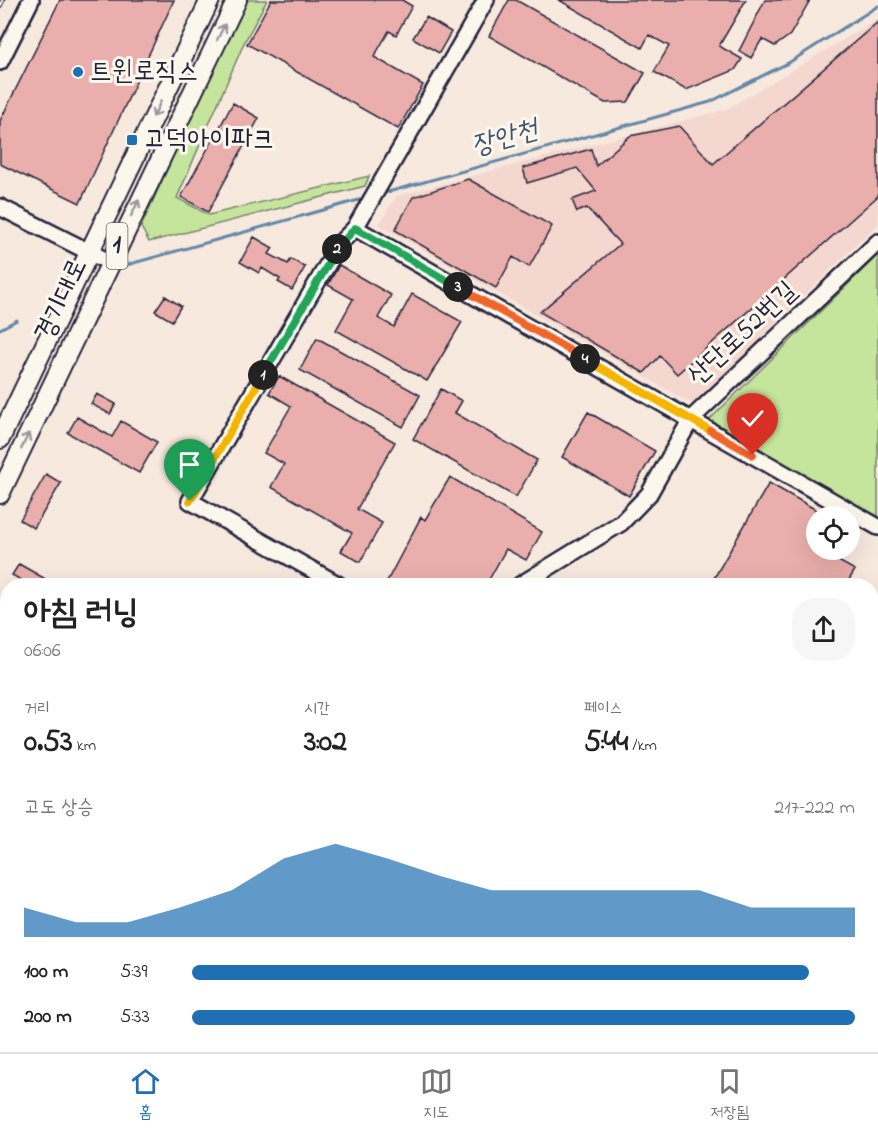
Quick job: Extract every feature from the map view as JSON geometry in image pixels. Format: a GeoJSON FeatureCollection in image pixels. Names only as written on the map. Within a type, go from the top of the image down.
{"type":"FeatureCollection","features":[{"type":"Feature","properties":{"kind":"main road","name":"경기대로"},"geometry":{"type":"LineString","coordinates":[[0,494],[234,1]]}},
{"type":"Feature","properties":{"kind":"main road","name":"경기대로"},"geometry":{"type":"LineString","coordinates":[[0,439],[206,3]]}},
{"type":"Feature","properties":{"kind":"street"},"geometry":{"type":"LineString","coordinates":[[0,62],[31,0]]}},
{"type":"Feature","properties":{"kind":"street"},"geometry":{"type":"LineString","coordinates":[[327,578],[190,501],[340,243],[355,228],[393,165],[486,0]]}},
{"type":"Feature","properties":{"kind":"street"},"geometry":{"type":"LineString","coordinates":[[0,207],[109,262]]}},
{"type":"Feature","properties":{"kind":"street"},"geometry":{"type":"LineString","coordinates":[[355,228],[878,527]]}},
{"type":"Feature","properties":{"kind":"street","name":"산단로52번길"},"geometry":{"type":"LineString","coordinates":[[531,578],[621,523],[649,494],[691,419],[878,242]]}},
{"type":"Feature","properties":{"kind":"shaded area"},"geometry":{"type":"Polygon","coordinates":[[[878,19],[878,224],[692,404],[379,225],[396,196],[727,109],[878,19]]]}},
{"type":"Feature","properties":{"kind":"green space"},"geometry":{"type":"Polygon","coordinates":[[[244,0],[267,0],[244,43],[177,198],[209,215],[369,176],[365,186],[149,242],[141,227],[244,0]]]}},
{"type":"Feature","properties":{"kind":"green space"},"geometry":{"type":"Polygon","coordinates":[[[878,255],[878,518],[709,420],[878,255]]]}},
{"type":"Feature","properties":{"kind":"building"},"geometry":{"type":"Polygon","coordinates":[[[60,0],[174,0],[80,203],[0,164],[0,121],[60,0]]]}},
{"type":"Feature","properties":{"kind":"building"},"geometry":{"type":"Polygon","coordinates":[[[271,0],[402,0],[412,6],[396,35],[389,31],[374,57],[423,85],[398,129],[247,44],[271,0]]]}},
{"type":"Feature","properties":{"kind":"building"},"geometry":{"type":"Polygon","coordinates":[[[509,0],[516,0],[645,73],[628,102],[605,103],[489,36],[509,0]]]}},
{"type":"Feature","properties":{"kind":"building"},"geometry":{"type":"Polygon","coordinates":[[[559,0],[746,0],[719,46],[742,59],[735,70],[686,90],[654,72],[669,46],[649,35],[642,48],[559,0]]]}},
{"type":"Feature","properties":{"kind":"building"},"geometry":{"type":"Polygon","coordinates":[[[765,0],[810,0],[790,35],[775,46],[762,39],[751,58],[739,51],[765,0]]]}},
{"type":"Feature","properties":{"kind":"building"},"geometry":{"type":"Polygon","coordinates":[[[426,17],[451,32],[439,53],[413,38],[426,17]]]}},
{"type":"Feature","properties":{"kind":"building"},"geometry":{"type":"Polygon","coordinates":[[[878,22],[878,196],[677,374],[660,356],[644,373],[540,312],[620,244],[587,208],[577,212],[572,200],[596,191],[577,168],[527,183],[523,168],[591,149],[596,166],[630,136],[679,126],[713,164],[878,22]]]}},
{"type":"Feature","properties":{"kind":"building"},"geometry":{"type":"Polygon","coordinates":[[[233,103],[259,118],[208,212],[181,197],[233,103]]]}},
{"type":"Feature","properties":{"kind":"building"},"geometry":{"type":"Polygon","coordinates":[[[468,179],[552,226],[529,267],[513,257],[496,288],[395,230],[413,197],[468,179]]]}},
{"type":"Feature","properties":{"kind":"building"},"geometry":{"type":"Polygon","coordinates":[[[254,237],[273,248],[269,254],[288,264],[291,259],[305,267],[292,290],[278,282],[280,279],[262,268],[259,273],[240,262],[254,237]]]}},
{"type":"Feature","properties":{"kind":"building"},"geometry":{"type":"Polygon","coordinates":[[[339,265],[391,295],[378,318],[394,327],[412,294],[462,322],[427,381],[336,330],[353,299],[328,285],[339,265]]]}},
{"type":"Feature","properties":{"kind":"building"},"geometry":{"type":"Polygon","coordinates":[[[165,296],[181,306],[172,321],[155,311],[165,296]]]}},
{"type":"Feature","properties":{"kind":"building"},"geometry":{"type":"Polygon","coordinates":[[[317,338],[420,395],[403,427],[300,370],[317,338]]]}},
{"type":"Feature","properties":{"kind":"building"},"geometry":{"type":"Polygon","coordinates":[[[279,376],[395,442],[357,509],[382,523],[360,562],[341,551],[352,533],[271,487],[284,464],[264,453],[291,406],[269,393],[279,376]]]}},
{"type":"Feature","properties":{"kind":"building"},"geometry":{"type":"Polygon","coordinates":[[[441,389],[462,401],[455,413],[537,460],[516,497],[413,439],[441,389]]]}},
{"type":"Feature","properties":{"kind":"building"},"geometry":{"type":"Polygon","coordinates":[[[97,394],[116,404],[110,414],[91,404],[97,394]]]}},
{"type":"Feature","properties":{"kind":"building"},"geometry":{"type":"Polygon","coordinates":[[[588,412],[655,451],[629,496],[562,457],[588,412]]]}},
{"type":"Feature","properties":{"kind":"building"},"geometry":{"type":"Polygon","coordinates":[[[77,417],[112,437],[121,421],[157,442],[139,473],[68,433],[77,417]]]}},
{"type":"Feature","properties":{"kind":"building"},"geometry":{"type":"Polygon","coordinates":[[[46,474],[61,483],[34,528],[20,520],[46,474]]]}},
{"type":"Feature","properties":{"kind":"building"},"geometry":{"type":"Polygon","coordinates":[[[450,477],[542,532],[526,560],[506,549],[490,578],[389,578],[421,517],[425,520],[450,477]]]}},
{"type":"Feature","properties":{"kind":"building"},"geometry":{"type":"Polygon","coordinates":[[[769,483],[809,506],[806,506],[806,560],[836,560],[855,570],[850,578],[714,578],[769,483]]]}},
{"type":"Feature","properties":{"kind":"building"},"geometry":{"type":"Polygon","coordinates":[[[19,564],[44,578],[17,578],[12,575],[19,564]]]}},
{"type":"Feature","properties":{"kind":"waterway","name":"장안천"},"geometry":{"type":"LineString","coordinates":[[381,194],[710,102],[790,62],[878,6]]}},
{"type":"Feature","properties":{"kind":"waterway","name":"장안천"},"geometry":{"type":"LineString","coordinates":[[123,266],[366,198]]}},
{"type":"Feature","properties":{"kind":"waterway","name":"장안천"},"geometry":{"type":"LineString","coordinates":[[0,329],[17,320]]}},
{"type":"Feature","properties":{"kind":"railway"},"geometry":{"type":"LineString","coordinates":[[0,6],[3,0]]}},
{"type":"Feature","properties":{"kind":"place","name":"트윈로직스"},"geometry":{"type":"Point","coordinates":[78,72]}},
{"type":"Feature","properties":{"kind":"place","name":"고덕아이파크"},"geometry":{"type":"Point","coordinates":[132,140]}},
{"type":"Feature","properties":{"kind":"route"},"geometry":{"type":"LineString","coordinates":[[190,501],[340,243],[355,228],[753,455]]}}]}
